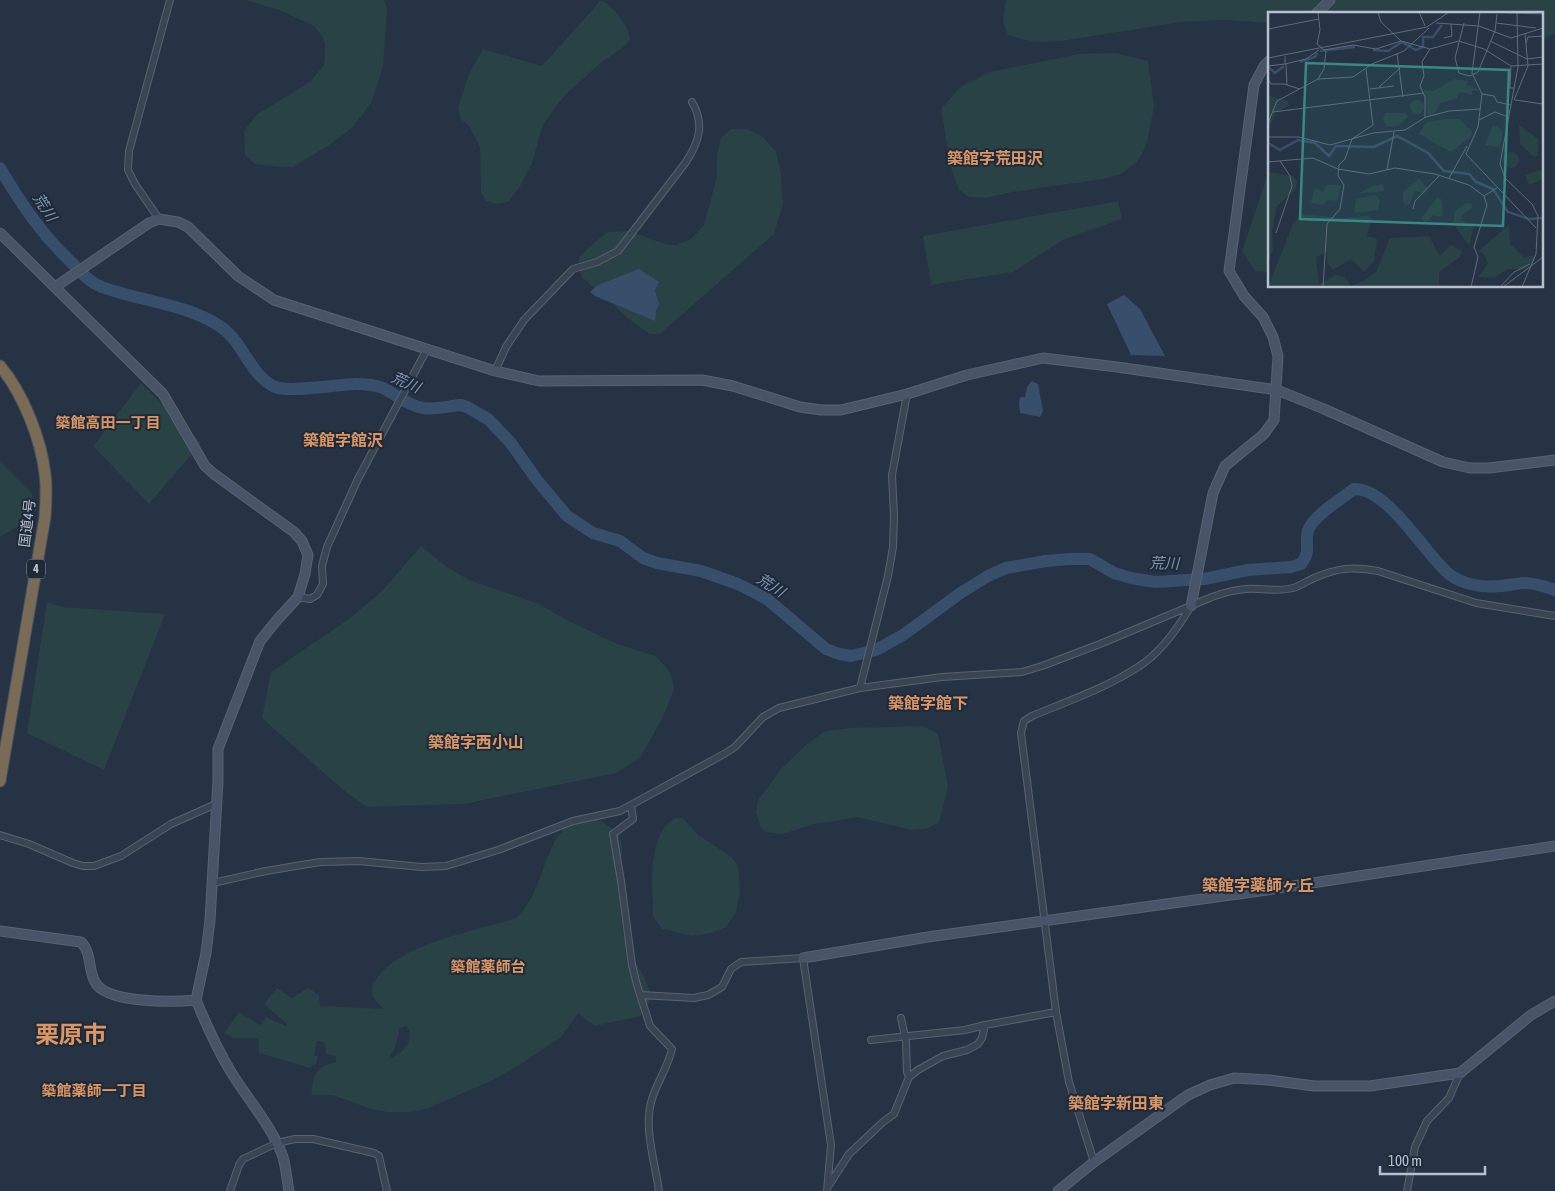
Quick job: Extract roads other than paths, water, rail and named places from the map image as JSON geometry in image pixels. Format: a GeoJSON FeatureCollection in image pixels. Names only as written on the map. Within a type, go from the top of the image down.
{"type":"FeatureCollection","features":[{"type":"Feature","properties":{"kind":"highway","name":"国道4号"},"geometry":{"type":"LineString","coordinates":[[0,366],[16,389],[35,431],[45,474],[46,502],[46,517],[0,781]]}},
{"type":"Feature","properties":{"kind":"street"},"geometry":{"type":"LineString","coordinates":[[159,219],[128,170],[129,151],[170,0]]}},
{"type":"Feature","properties":{"kind":"street"},"geometry":{"type":"LineString","coordinates":[[1318,12],[1330,0]]}},
{"type":"Feature","properties":{"kind":"street"},"geometry":{"type":"LineString","coordinates":[[1094,1162],[1069,1082],[1056,1012],[1021,734],[1024,721],[1032,716],[1108,684],[1140,666],[1164,643],[1180,624],[1191,606],[1213,493],[1225,466],[1264,434],[1274,420],[1278,356],[1273,337],[1263,316],[1244,296],[1229,271],[1254,85],[1268,62]]}},
{"type":"Feature","properties":{"kind":"street"},"geometry":{"type":"LineString","coordinates":[[495,372],[506,347],[524,320],[573,270],[597,262],[618,251],[686,162],[693,150],[699,126],[698,112],[692,102]]}},
{"type":"Feature","properties":{"kind":"street"},"geometry":{"type":"LineString","coordinates":[[55,287],[128,236],[159,219],[178,222],[188,227],[238,276],[274,300],[495,372],[539,381],[702,380],[733,386],[800,407],[841,410],[907,394],[967,375],[1043,358],[1277,390],[1443,462],[1470,468],[1489,468],[1555,460]]}},
{"type":"Feature","properties":{"kind":"street"},"geometry":{"type":"LineString","coordinates":[[0,233],[164,394],[205,466],[294,532],[302,541],[308,555],[298,597],[260,641],[218,749],[213,883],[206,952],[196,1000],[214,1042],[231,1073],[277,1143],[283,1158],[289,1191]]}},
{"type":"Feature","properties":{"kind":"street"},"geometry":{"type":"LineString","coordinates":[[298,597],[310,599],[317,595],[323,584],[322,566],[327,547],[358,480],[427,349]]}},
{"type":"Feature","properties":{"kind":"street"},"geometry":{"type":"LineString","coordinates":[[860,688],[888,576],[893,546],[892,475],[907,394]]}},
{"type":"Feature","properties":{"kind":"street"},"geometry":{"type":"LineString","coordinates":[[213,883],[320,862],[359,861],[421,867],[446,866],[498,850],[574,821],[620,811],[724,754],[734,747],[763,717],[779,708],[860,688],[942,677],[1022,672],[1100,644],[1230,591],[1293,588],[1334,570],[1356,568],[1378,571],[1476,604],[1555,616]]}},
{"type":"Feature","properties":{"kind":"street"},"geometry":{"type":"LineString","coordinates":[[0,835],[29,844],[73,863],[83,866],[94,866],[121,856],[171,824],[216,804]]}},
{"type":"Feature","properties":{"kind":"street"},"geometry":{"type":"LineString","coordinates":[[631,805],[633,819],[613,834],[632,965],[650,1026],[672,1049],[652,1099],[648,1122],[659,1191]]}},
{"type":"Feature","properties":{"kind":"street"},"geometry":{"type":"LineString","coordinates":[[641,995],[694,998],[708,995],[722,987],[731,969],[740,962],[803,958],[928,937],[1270,890],[1555,846]]}},
{"type":"Feature","properties":{"kind":"street"},"geometry":{"type":"LineString","coordinates":[[0,931],[81,942],[87,950],[94,982],[109,992],[156,1002],[196,1000]]}},
{"type":"Feature","properties":{"kind":"street"},"geometry":{"type":"LineString","coordinates":[[803,958],[830,1145],[828,1188]]}},
{"type":"Feature","properties":{"kind":"street"},"geometry":{"type":"LineString","coordinates":[[1407,1191],[1415,1147],[1427,1121],[1449,1098],[1460,1073],[1531,1015],[1555,1001]]}},
{"type":"Feature","properties":{"kind":"street"},"geometry":{"type":"LineString","coordinates":[[871,1040],[966,1030],[1056,1012]]}},
{"type":"Feature","properties":{"kind":"street"},"geometry":{"type":"LineString","coordinates":[[828,1188],[849,1154],[894,1114],[908,1077],[905,1036],[901,1018]]}},
{"type":"Feature","properties":{"kind":"street"},"geometry":{"type":"LineString","coordinates":[[908,1077],[943,1056],[967,1050],[978,1044],[986,1025]]}},
{"type":"Feature","properties":{"kind":"street"},"geometry":{"type":"LineString","coordinates":[[1058,1191],[1094,1162],[1188,1095],[1210,1084],[1234,1078],[1314,1086],[1370,1086],[1460,1073]]}},
{"type":"Feature","properties":{"kind":"street"},"geometry":{"type":"LineString","coordinates":[[230,1191],[243,1159],[277,1143],[295,1139],[313,1139],[374,1152],[379,1156],[387,1191]]}},
{"type":"Feature","properties":{"kind":"water"},"geometry":{"type":"Polygon","coordinates":[[[639,269],[659,282],[655,290],[659,305],[656,310],[655,321],[595,296],[590,292],[598,285],[639,269]]]}},
{"type":"Feature","properties":{"kind":"water"},"geometry":{"type":"Polygon","coordinates":[[[1124,295],[1140,309],[1165,356],[1131,355],[1107,304],[1124,295]]]}},
{"type":"Feature","properties":{"kind":"water"},"geometry":{"type":"Polygon","coordinates":[[[1032,381],[1038,384],[1043,411],[1040,417],[1020,413],[1020,397],[1025,397],[1027,387],[1032,381]]]}},
{"type":"Feature","properties":{"kind":"waterway","name":"荒川"},"geometry":{"type":"LineString","coordinates":[[0,168],[24,207],[42,230],[62,253],[94,283],[116,292],[179,308],[208,319],[229,333],[252,366],[273,386],[301,389],[366,384],[383,388],[418,407],[432,409],[461,405],[467,407],[488,419],[510,442],[537,480],[567,516],[593,533],[620,541],[643,558],[657,563],[701,571],[738,584],[767,599],[826,649],[839,654],[851,656],[876,650],[903,635],[962,592],[988,576],[1006,568],[1046,561],[1090,559],[1114,573],[1155,582],[1204,579],[1248,570],[1291,567],[1301,564],[1307,551],[1307,536],[1310,526],[1328,508],[1354,489],[1367,492],[1380,499],[1405,523],[1439,564],[1454,577],[1472,584],[1486,586],[1529,583],[1555,590]]}},
{"type":"Feature","properties":{"kind":"district","name":"築館字荒田沢"},"geometry":{"type":"Point","coordinates":[995,158]}},
{"type":"Feature","properties":{"kind":"district","name":"築館高田一丁目"},"geometry":{"type":"Point","coordinates":[108,422]}},
{"type":"Feature","properties":{"kind":"district","name":"築館字館沢"},"geometry":{"type":"Point","coordinates":[343,440]}},
{"type":"Feature","properties":{"kind":"district","name":"築館字館下"},"geometry":{"type":"Point","coordinates":[928,703]}},
{"type":"Feature","properties":{"kind":"district","name":"築館字西小山"},"geometry":{"type":"Point","coordinates":[476,742]}},
{"type":"Feature","properties":{"kind":"district","name":"築館字薬師ヶ丘"},"geometry":{"type":"Point","coordinates":[1258,885]}},
{"type":"Feature","properties":{"kind":"district","name":"築館薬師台"},"geometry":{"type":"Point","coordinates":[488,966]}},
{"type":"Feature","properties":{"kind":"district","name":"栗原市"},"geometry":{"type":"Point","coordinates":[71,1034]}},
{"type":"Feature","properties":{"kind":"district","name":"築館薬師一丁目"},"geometry":{"type":"Point","coordinates":[94,1090]}},
{"type":"Feature","properties":{"kind":"district","name":"築館字新田東"},"geometry":{"type":"Point","coordinates":[1116,1103]}}]}
